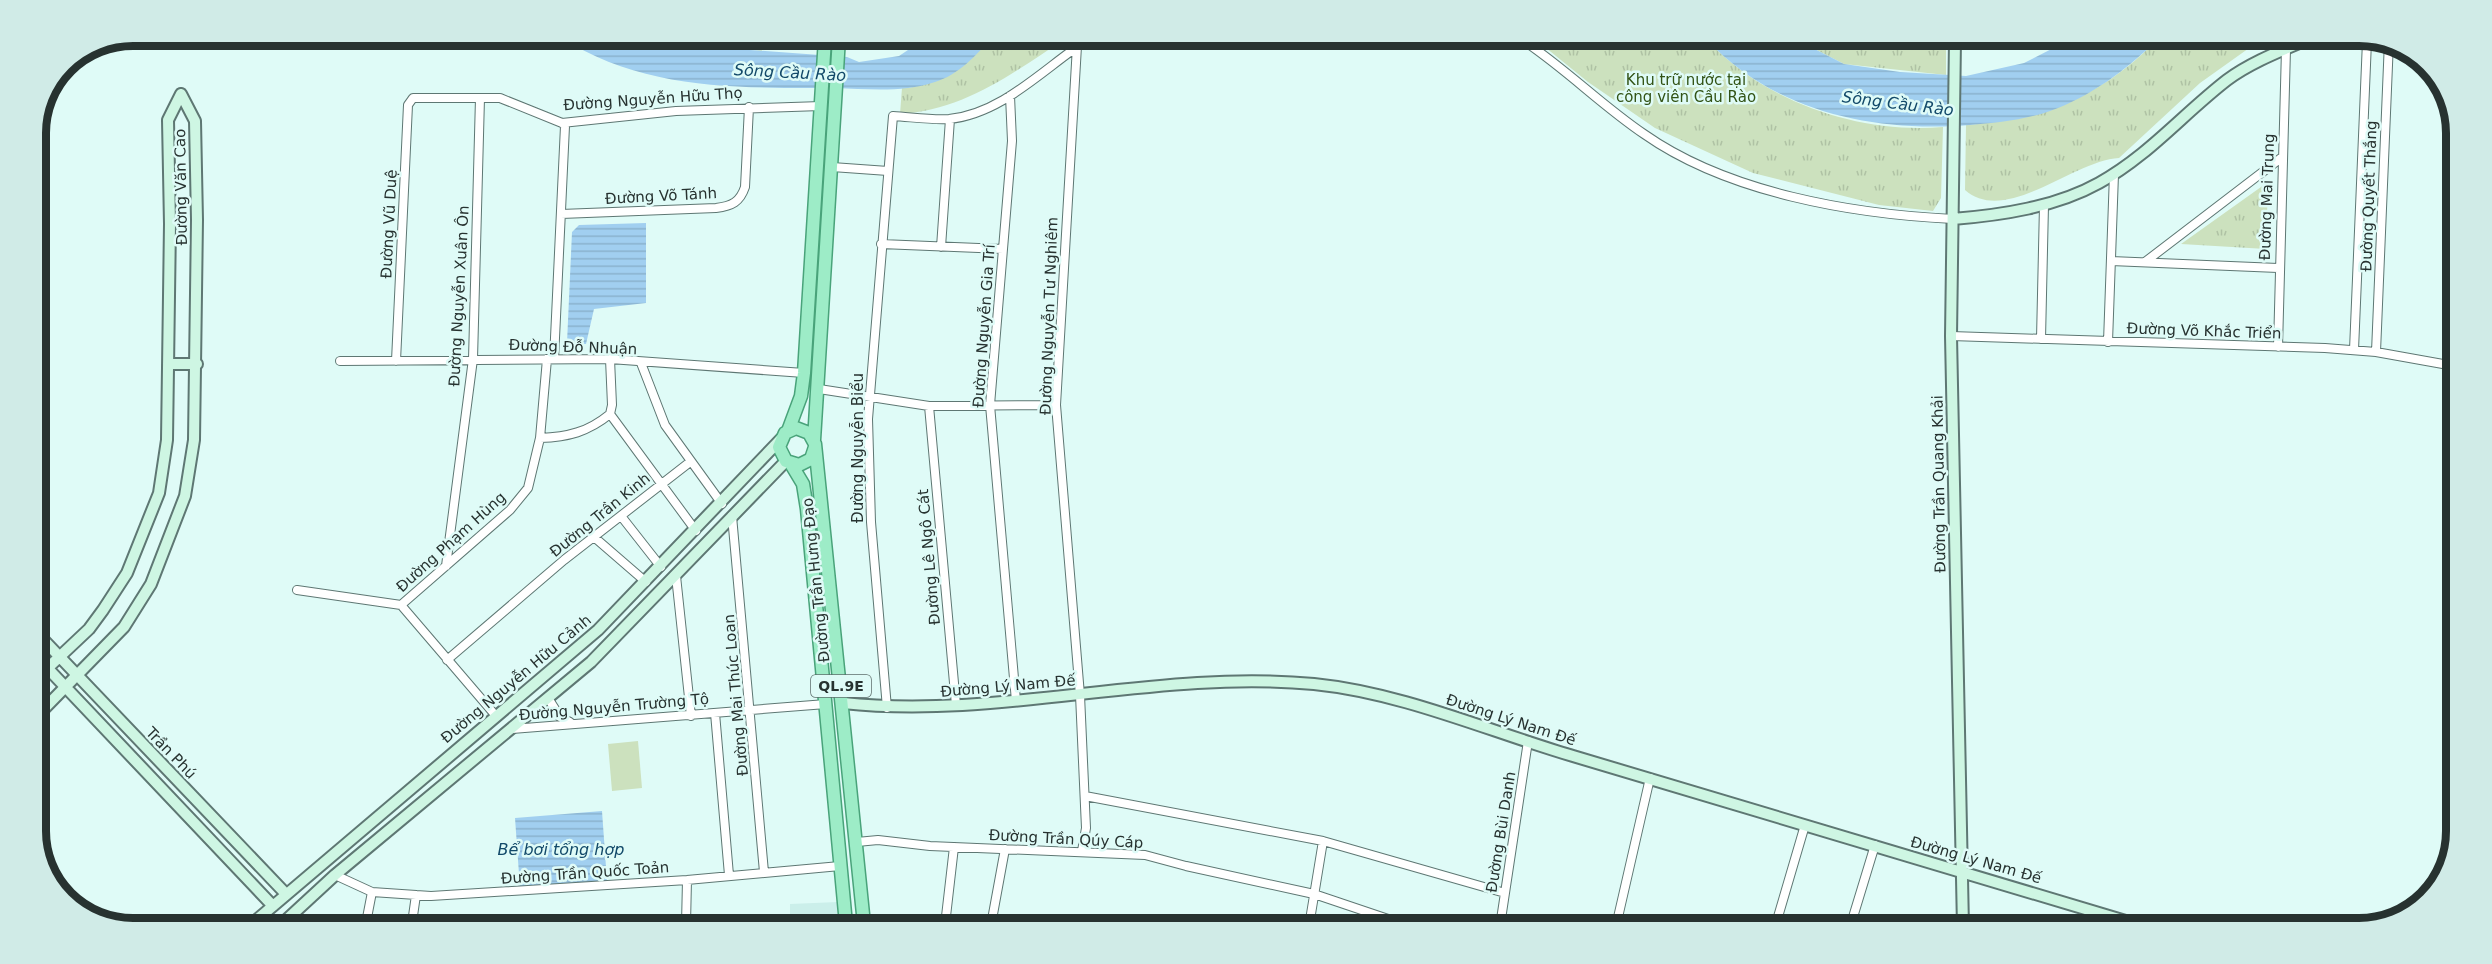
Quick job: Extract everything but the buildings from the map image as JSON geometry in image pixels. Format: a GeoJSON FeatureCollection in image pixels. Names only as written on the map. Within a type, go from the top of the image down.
{"type":"FeatureCollection","features":[{"type":"Feature","properties":{"kind":"main road"},"geometry":{"type":"LineString","coordinates":[[784,435],[796,428],[805,430],[815,444],[813,456],[807,462],[799,465],[788,463],[780,451],[784,435],[801,396],[804,373],[825,46]]}},
{"type":"Feature","properties":{"kind":"main road","name":"Đường Trần Hưng Đạo"},"geometry":{"type":"LineString","coordinates":[[839,46],[815,444],[820,474],[863,917]]}},
{"type":"Feature","properties":{"kind":"main road","name":"Đường Trần Hưng Đạo"},"geometry":{"type":"LineString","coordinates":[[788,463],[803,484],[806,501],[845,917]]}},
{"type":"Feature","properties":{"kind":"main road"},"geometry":{"type":"LineString","coordinates":[[826,704],[843,703]]}},
{"type":"Feature","properties":{"kind":"street"},"geometry":{"type":"LineString","coordinates":[[941,247],[950,119],[979,110],[1010,96],[1077,46]]}},
{"type":"Feature","properties":{"kind":"street","name":"Đường Nguyễn Tư Nghiêm"},"geometry":{"type":"LineString","coordinates":[[1077,46],[1056,405],[1080,695],[1086,828],[1082,851]]}},
{"type":"Feature","properties":{"kind":"street"},"geometry":{"type":"LineString","coordinates":[[1530,46],[1648,138],[1725,175],[1832,207],[1903,217],[1953,219],[1986,216],[2044,205],[2096,185],[2145,152],[2228,79],[2293,46]]}},
{"type":"Feature","properties":{"kind":"street","name":"Đường Trần Quang Khải"},"geometry":{"type":"LineString","coordinates":[[1955,46],[1951,336],[1963,917]]}},
{"type":"Feature","properties":{"kind":"street","name":"Đường Quyết Thắng"},"geometry":{"type":"LineString","coordinates":[[2354,350],[2367,47]]}},
{"type":"Feature","properties":{"kind":"street","name":"Đường Mai Trung"},"geometry":{"type":"LineString","coordinates":[[2278,347],[2278,268],[2286,49]]}},
{"type":"Feature","properties":{"kind":"street","name":"Đường Quyết Thắng"},"geometry":{"type":"LineString","coordinates":[[2376,352],[2389,52]]}},
{"type":"Feature","properties":{"kind":"street","name":"Đường Văn Cao"},"geometry":{"type":"LineString","coordinates":[[47,707],[123,627],[151,584],[185,496],[194,440],[195,121],[181,94],[168,120],[171,224],[167,440],[159,493],[144,536],[127,573],[89,629],[48,669]]}},
{"type":"Feature","properties":{"kind":"street","name":"Đường Nguyễn Gia Trí"},"geometry":{"type":"LineString","coordinates":[[1010,96],[1012,141],[990,405],[1016,701]]}},
{"type":"Feature","properties":{"kind":"street","name":"Đường Nguyễn Hữu Thọ"},"geometry":{"type":"LineString","coordinates":[[420,97],[500,98],[562,123],[676,111],[821,101]]}},
{"type":"Feature","properties":{"kind":"street","name":"Đường Vũ Duệ"},"geometry":{"type":"LineString","coordinates":[[396,361],[408,105],[413,98],[420,97]]}},
{"type":"Feature","properties":{"kind":"street","name":"Đường Nguyễn Xuân Ôn"},"geometry":{"type":"LineString","coordinates":[[446,566],[472,358],[480,98]]}},
{"type":"Feature","properties":{"kind":"street","name":"Đường Võ Tánh"},"geometry":{"type":"LineString","coordinates":[[561,214],[716,208],[732,204],[742,196],[745,187],[749,107]]}},
{"type":"Feature","properties":{"kind":"street","name":"Đường Nguyễn Biểu"},"geometry":{"type":"LineString","coordinates":[[886,708],[871,522],[869,397],[892,116],[950,119]]}},
{"type":"Feature","properties":{"kind":"street","name":"Đường Phạm Hùng"},"geometry":{"type":"LineString","coordinates":[[401,605],[510,510],[528,488],[540,438],[550,359],[561,214],[565,126],[562,123]]}},
{"type":"Feature","properties":{"kind":"street"},"geometry":{"type":"LineString","coordinates":[[2145,262],[2281,158]]}},
{"type":"Feature","properties":{"kind":"street"},"geometry":{"type":"LineString","coordinates":[[832,167],[888,171]]}},
{"type":"Feature","properties":{"kind":"street"},"geometry":{"type":"LineString","coordinates":[[2108,342],[2114,174]]}},
{"type":"Feature","properties":{"kind":"street"},"geometry":{"type":"LineString","coordinates":[[2041,339],[2044,205]]}},
{"type":"Feature","properties":{"kind":"street"},"geometry":{"type":"LineString","coordinates":[[881,244],[1003,249]]}},
{"type":"Feature","properties":{"kind":"street"},"geometry":{"type":"LineString","coordinates":[[2111,261],[2278,268]]}},
{"type":"Feature","properties":{"kind":"street","name":"Đường Võ Khắc Triển"},"geometry":{"type":"LineString","coordinates":[[1951,336],[2354,350],[2445,364]]}},
{"type":"Feature","properties":{"kind":"street","name":"Đường Đỗ Nhuận"},"geometry":{"type":"LineString","coordinates":[[340,361],[472,358],[610,359],[804,373]]}},
{"type":"Feature","properties":{"kind":"street"},"geometry":{"type":"LineString","coordinates":[[540,438],[574,435],[597,424],[610,414],[612,405],[610,359]]}},
{"type":"Feature","properties":{"kind":"street"},"geometry":{"type":"LineString","coordinates":[[641,363],[665,425],[722,504]]}},
{"type":"Feature","properties":{"kind":"street"},"geometry":{"type":"LineString","coordinates":[[168,364],[196,364]]}},
{"type":"Feature","properties":{"kind":"street"},"geometry":{"type":"LineString","coordinates":[[819,389],[929,406],[1056,405]]}},
{"type":"Feature","properties":{"kind":"street","name":"Đường Lê Ngô Cát"},"geometry":{"type":"LineString","coordinates":[[929,406],[956,705]]}},
{"type":"Feature","properties":{"kind":"street","name":"Đường Trần Kinh"},"geometry":{"type":"LineString","coordinates":[[447,660],[594,537],[662,484],[610,414]]}},
{"type":"Feature","properties":{"kind":"street","name":"Đường Nguyễn Hữu Cảnh"},"geometry":{"type":"LineString","coordinates":[[260,917],[598,630],[722,504],[784,435]]}},
{"type":"Feature","properties":{"kind":"street"},"geometry":{"type":"LineString","coordinates":[[690,462],[662,484],[696,531]]}},
{"type":"Feature","properties":{"kind":"street"},"geometry":{"type":"LineString","coordinates":[[289,917],[335,875],[512,729],[612,642],[732,516],[788,463]]}},
{"type":"Feature","properties":{"kind":"street"},"geometry":{"type":"LineString","coordinates":[[621,516],[661,567]]}},
{"type":"Feature","properties":{"kind":"street","name":"Đường Mai Thúc Loan"},"geometry":{"type":"LineString","coordinates":[[732,516],[752,709],[764,872]]}},
{"type":"Feature","properties":{"kind":"street"},"geometry":{"type":"LineString","coordinates":[[594,537],[646,582]]}},
{"type":"Feature","properties":{"kind":"street"},"geometry":{"type":"LineString","coordinates":[[676,576],[691,716]]}},
{"type":"Feature","properties":{"kind":"street"},"geometry":{"type":"LineString","coordinates":[[297,590],[401,605],[496,716],[512,729]]}},
{"type":"Feature","properties":{"kind":"street","name":"Trần Phú"},"geometry":{"type":"LineString","coordinates":[[47,643],[286,894]]}},
{"type":"Feature","properties":{"kind":"street","name":"Trần Phú"},"geometry":{"type":"LineString","coordinates":[[48,669],[278,917]]}},
{"type":"Feature","properties":{"kind":"street"},"geometry":{"type":"LineString","coordinates":[[538,681],[562,720],[581,724]]}},
{"type":"Feature","properties":{"kind":"street","name":"Đường Lý Nam Đế"},"geometry":{"type":"LineString","coordinates":[[843,703],[886,708],[1016,701],[1209,682],[1315,684],[1420,706],[1528,741],[2116,917]]}},
{"type":"Feature","properties":{"kind":"street","name":"Đường Nguyễn Trường Tộ"},"geometry":{"type":"LineString","coordinates":[[512,729],[826,704]]}},
{"type":"Feature","properties":{"kind":"street"},"geometry":{"type":"LineString","coordinates":[[715,713],[729,875]]}},
{"type":"Feature","properties":{"kind":"street","name":"Đường Bùi Danh"},"geometry":{"type":"LineString","coordinates":[[1501,917],[1528,741]]}},
{"type":"Feature","properties":{"kind":"street"},"geometry":{"type":"LineString","coordinates":[[1618,917],[1650,778]]}},
{"type":"Feature","properties":{"kind":"street"},"geometry":{"type":"LineString","coordinates":[[1085,796],[1323,841],[1505,893]]}},
{"type":"Feature","properties":{"kind":"street"},"geometry":{"type":"LineString","coordinates":[[1778,917],[1805,825]]}},
{"type":"Feature","properties":{"kind":"street","name":"Đường Trần Qúy Cáp"},"geometry":{"type":"LineString","coordinates":[[857,842],[878,840],[954,847],[1145,855],[1314,894],[1382,917]]}},
{"type":"Feature","properties":{"kind":"street"},"geometry":{"type":"LineString","coordinates":[[1310,917],[1323,841]]}},
{"type":"Feature","properties":{"kind":"street"},"geometry":{"type":"LineString","coordinates":[[1853,917],[1875,845]]}},
{"type":"Feature","properties":{"kind":"street"},"geometry":{"type":"LineString","coordinates":[[946,917],[954,847]]}},
{"type":"Feature","properties":{"kind":"street"},"geometry":{"type":"LineString","coordinates":[[992,917],[1005,849]]}},
{"type":"Feature","properties":{"kind":"street","name":"Đường Trần Quốc Toản"},"geometry":{"type":"LineString","coordinates":[[335,875],[372,892],[416,895],[687,879],[840,866]]}},
{"type":"Feature","properties":{"kind":"street"},"geometry":{"type":"LineString","coordinates":[[686,917],[687,879]]}},
{"type":"Feature","properties":{"kind":"street"},"geometry":{"type":"LineString","coordinates":[[367,917],[372,892]]}},
{"type":"Feature","properties":{"kind":"street"},"geometry":{"type":"LineString","coordinates":[[413,917],[416,895]]}},
{"type":"Feature","properties":{"kind":"shaded area"},"geometry":{"type":"Polygon","coordinates":[[[838,902],[839,917],[790,917],[790,904],[838,902]]]}},
{"type":"Feature","properties":{"kind":"green space"},"geometry":{"type":"Polygon","coordinates":[[[725,46],[761,46],[762,51],[725,46]]]}},
{"type":"Feature","properties":{"kind":"green space"},"geometry":{"type":"Polygon","coordinates":[[[983,46],[1054,46],[1008,76],[967,98],[945,106],[900,114],[902,88],[940,79],[972,57],[983,46]]]}},
{"type":"Feature","properties":{"kind":"green space","name":"Khu trữ nước tại công viên Cầu Rào"},"geometry":{"type":"Polygon","coordinates":[[[1544,46],[1713,46],[1756,81],[1785,97],[1815,109],[1846,119],[1878,125],[1911,128],[1943,127],[1941,198],[1933,211],[1879,205],[1753,173],[1655,128],[1588,82],[1544,46]]]}},
{"type":"Feature","properties":{"kind":"green space"},"geometry":{"type":"Polygon","coordinates":[[[1809,46],[1946,46],[1946,75],[1844,64],[1809,46]]]}},
{"type":"Feature","properties":{"kind":"green space"},"geometry":{"type":"Polygon","coordinates":[[[2150,46],[2252,46],[2200,83],[2119,158],[2101,161],[2020,196],[2000,200],[1982,199],[1965,190],[1966,125],[1994,122],[2046,111],[2092,91],[2150,46]]]}},
{"type":"Feature","properties":{"kind":"green space"},"geometry":{"type":"Polygon","coordinates":[[[2268,182],[2266,249],[2181,244],[2268,182]]]}},
{"type":"Feature","properties":{"kind":"green space"},"geometry":{"type":"Polygon","coordinates":[[[638,741],[642,788],[612,791],[608,744],[638,741]]]}},
{"type":"Feature","properties":{"kind":"water","name":"Sông Cầu Rào"},"geometry":{"type":"Polygon","coordinates":[[[576,46],[721,46],[847,57],[859,62],[899,56],[914,46],[984,46],[966,64],[943,79],[910,88],[885,90],[764,88],[694,83],[625,68],[576,46]]]}},
{"type":"Feature","properties":{"kind":"water","name":"Sông Cầu Rào"},"geometry":{"type":"Polygon","coordinates":[[[1713,46],[1809,46],[1844,64],[1900,72],[1966,76],[2024,63],[2057,46],[2150,46],[2107,82],[2050,111],[2000,122],[1934,127],[1863,121],[1828,112],[1795,101],[1763,85],[1734,65],[1713,46]]]}},
{"type":"Feature","properties":{"kind":"water"},"geometry":{"type":"Polygon","coordinates":[[[646,223],[646,303],[594,309],[586,344],[567,343],[572,232],[579,225],[646,223]]]}},
{"type":"Feature","properties":{"kind":"water","name":"Bể bơi tổng hợp"},"geometry":{"type":"Polygon","coordinates":[[[602,811],[607,881],[520,888],[515,818],[602,811]]]}}]}
